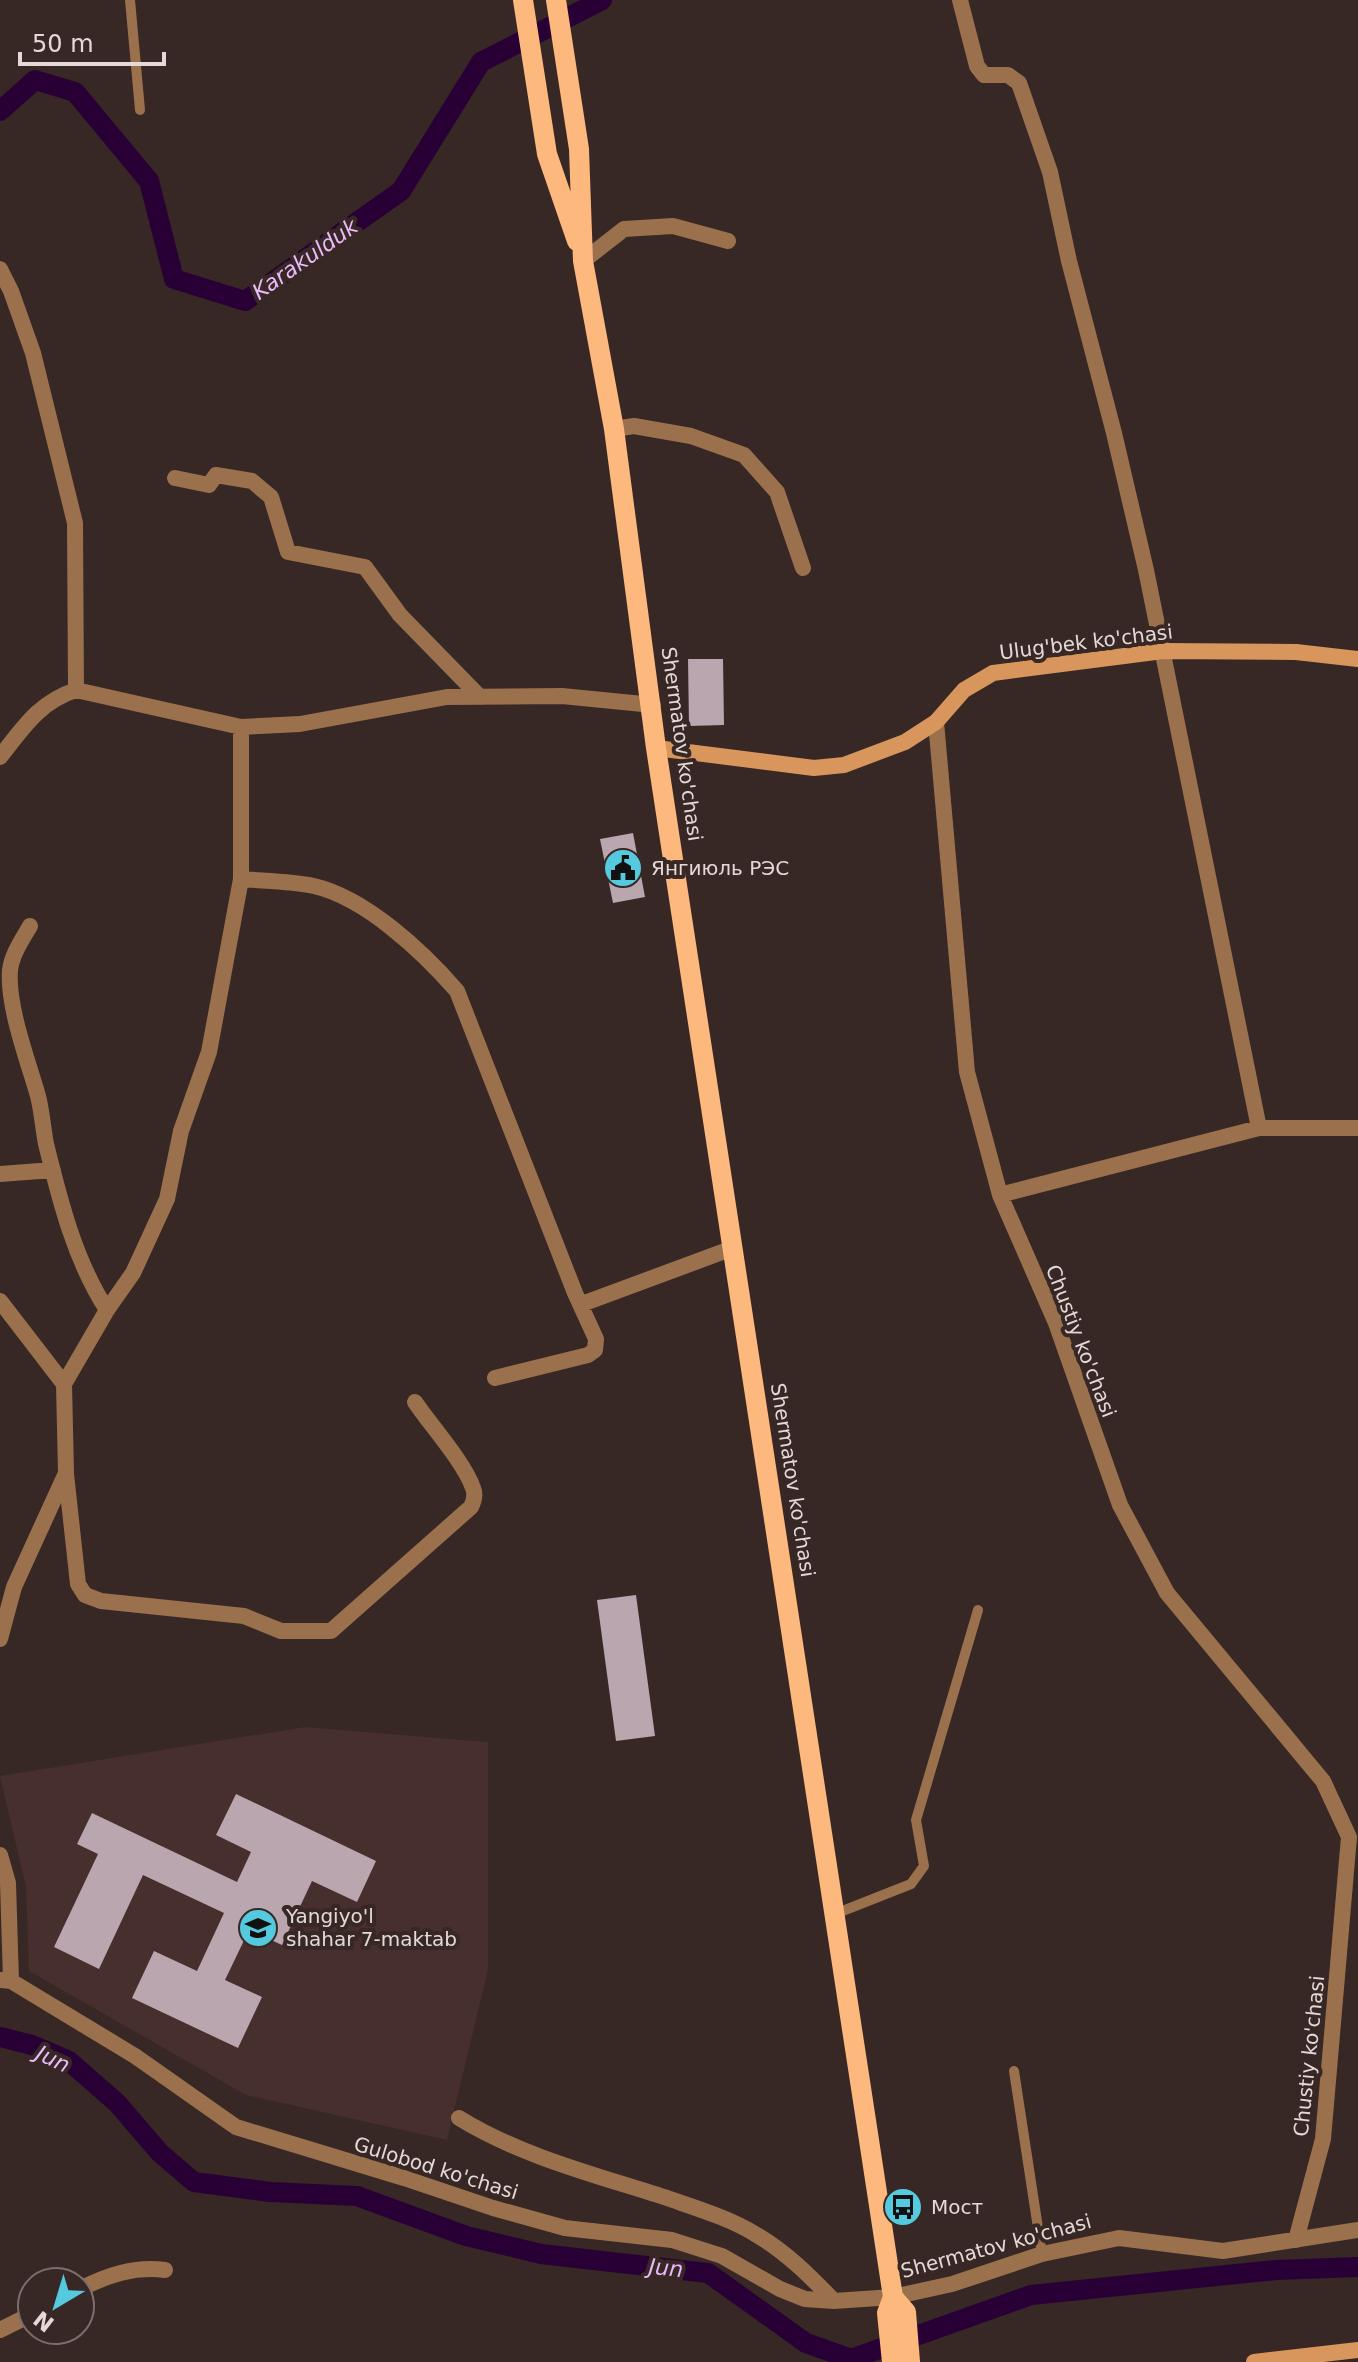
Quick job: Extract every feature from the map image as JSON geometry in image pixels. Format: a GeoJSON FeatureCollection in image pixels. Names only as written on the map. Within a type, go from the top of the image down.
{"type":"FeatureCollection","features":[{"type":"Feature","properties":{"kind":"main road","name":"Shermatov ko'chasi"},"geometry":{"type":"LineString","coordinates":[[523,0],[547,154],[583,261],[614,429],[653,705],[656,748],[895,2308]]}},
{"type":"Feature","properties":{"kind":"main road","name":"Shermatov ko'chasi"},"geometry":{"type":"LineString","coordinates":[[556,0],[579,149],[583,261]]}},
{"type":"Feature","properties":{"kind":"main road"},"geometry":{"type":"LineString","coordinates":[[892,2362],[895,2308]]}},
{"type":"Feature","properties":{"kind":"main road"},"geometry":{"type":"LineString","coordinates":[[895,2308],[910,2362]]}},
{"type":"Feature","properties":{"kind":"street"},"geometry":{"type":"LineString","coordinates":[[960,0],[977,66],[984,75],[1008,75],[1019,83],[1050,172],[1163,651],[1259,1128]]}},
{"type":"Feature","properties":{"kind":"street"},"geometry":{"type":"LineString","coordinates":[[583,261],[624,229],[673,226],[728,241]]}},
{"type":"Feature","properties":{"kind":"street"},"geometry":{"type":"LineString","coordinates":[[0,269],[33,353],[75,523],[76,690]]}},
{"type":"Feature","properties":{"kind":"street"},"geometry":{"type":"LineString","coordinates":[[614,429],[634,426],[691,436],[744,455],[777,492],[803,568]]}},
{"type":"Feature","properties":{"kind":"street"},"geometry":{"type":"LineString","coordinates":[[175,478],[209,485],[216,475],[252,481],[271,497],[288,552],[365,567],[400,615],[480,697]]}},
{"type":"Feature","properties":{"kind":"street","name":"Ulug'bek ko'chasi"},"geometry":{"type":"LineString","coordinates":[[656,748],[814,768],[844,765],[905,742],[936,722],[964,690],[993,673],[1163,651],[1296,652],[1358,659]]}},
{"type":"Feature","properties":{"kind":"street"},"geometry":{"type":"LineString","coordinates":[[0,757],[33,715],[57,696],[76,690],[241,727],[300,724],[447,697],[562,696],[653,705]]}},
{"type":"Feature","properties":{"kind":"street","name":"Chustiy ko'chasi"},"geometry":{"type":"LineString","coordinates":[[936,722],[967,1072],[1000,1195],[1056,1323],[1120,1505],[1167,1593],[1323,1781],[1349,1837],[1350,1909],[1323,2139],[1296,2240]]}},
{"type":"Feature","properties":{"kind":"street"},"geometry":{"type":"LineString","coordinates":[[241,727],[241,879],[209,1052],[181,1131],[167,1199],[133,1273],[107,1310],[64,1384],[66,1473],[78,1584],[85,1595],[101,1601],[244,1616],[281,1631],[331,1631],[471,1507],[474,1501],[474,1490],[460,1466],[415,1402]]}},
{"type":"Feature","properties":{"kind":"street"},"geometry":{"type":"LineString","coordinates":[[241,879],[313,886],[335,893],[365,910],[406,941],[457,991],[575,1293],[596,1339],[592,1353],[495,1378]]}},
{"type":"Feature","properties":{"kind":"street"},"geometry":{"type":"LineString","coordinates":[[30,926],[14,956],[10,981],[19,1031],[39,1100],[64,1212],[90,1283],[107,1310]]}},
{"type":"Feature","properties":{"kind":"street"},"geometry":{"type":"LineString","coordinates":[[1000,1195],[1259,1128],[1358,1128]]}},
{"type":"Feature","properties":{"kind":"street"},"geometry":{"type":"LineString","coordinates":[[0,1174],[53,1170]]}},
{"type":"Feature","properties":{"kind":"street"},"geometry":{"type":"LineString","coordinates":[[582,1304],[733,1248]]}},
{"type":"Feature","properties":{"kind":"street"},"geometry":{"type":"LineString","coordinates":[[0,1301],[64,1384]]}},
{"type":"Feature","properties":{"kind":"street"},"geometry":{"type":"LineString","coordinates":[[0,1639],[14,1587],[66,1473]]}},
{"type":"Feature","properties":{"kind":"street"},"geometry":{"type":"LineString","coordinates":[[0,1855],[8,1883],[6,1980]]}},
{"type":"Feature","properties":{"kind":"street","name":"Gulobod ko'chasi"},"geometry":{"type":"LineString","coordinates":[[6,1980],[135,2056],[236,2127],[565,2228],[672,2240],[722,2256],[780,2289],[805,2299],[895,2308]]}},
{"type":"Feature","properties":{"kind":"street"},"geometry":{"type":"LineString","coordinates":[[459,2118],[483,2133],[511,2144],[705,2211],[754,2233],[800,2267],[834,2301]]}},
{"type":"Feature","properties":{"kind":"street"},"geometry":{"type":"LineString","coordinates":[[1296,2240],[1358,2230]]}},
{"type":"Feature","properties":{"kind":"street","name":"Shermatov ko'chasi"},"geometry":{"type":"LineString","coordinates":[[895,2308],[952,2284],[1042,2254],[1119,2238],[1223,2251],[1296,2240]]}},
{"type":"Feature","properties":{"kind":"street"},"geometry":{"type":"LineString","coordinates":[[96,2282],[119,2272],[146,2268],[165,2270]]}},
{"type":"Feature","properties":{"kind":"street"},"geometry":{"type":"LineString","coordinates":[[1254,2362],[1358,2350]]}},
{"type":"Feature","properties":{"kind":"lane"},"geometry":{"type":"LineString","coordinates":[[130,0],[140,110]]}},
{"type":"Feature","properties":{"kind":"lane"},"geometry":{"type":"LineString","coordinates":[[835,1914],[911,1884],[924,1866],[916,1820],[978,1610]]}},
{"type":"Feature","properties":{"kind":"lane"},"geometry":{"type":"LineString","coordinates":[[1014,2071],[1042,2254]]}},
{"type":"Feature","properties":{"kind":"shaded area","name":"Yangiyo'l shahar 7-maktab"},"geometry":{"type":"Polygon","coordinates":[[[305,1727],[488,1742],[488,1970],[447,2140],[246,2095],[29,1971],[26,1887],[0,1776],[305,1727]]]}},
{"type":"Feature","properties":{"kind":"building"},"geometry":{"type":"Polygon","coordinates":[[[688,659],[723,659],[724,725],[689,726],[688,659]]]}},
{"type":"Feature","properties":{"kind":"building","name":"Янгиюль РЭС"},"geometry":{"type":"Polygon","coordinates":[[[633,833],[645,897],[613,903],[600,839],[633,833]]]}},
{"type":"Feature","properties":{"kind":"building"},"geometry":{"type":"Polygon","coordinates":[[[636,1595],[655,1736],[616,1741],[597,1600],[636,1595]]]}},
{"type":"Feature","properties":{"kind":"building"},"geometry":{"type":"Polygon","coordinates":[[[236,1794],[376,1861],[357,1902],[312,1881],[282,1945],[249,1930],[225,1980],[262,1997],[238,2048],[132,1998],[154,1951],[197,1971],[224,1913],[143,1875],[99,1969],[54,1947],[98,1854],[77,1844],[92,1813],[237,1882],[251,1852],[216,1835],[236,1794]]]}},
{"type":"Feature","properties":{"kind":"waterway","name":"Karakulduk"},"geometry":{"type":"LineString","coordinates":[[0,111],[35,80],[75,92],[149,181],[174,279],[245,301],[401,191],[481,62],[602,0]]}},
{"type":"Feature","properties":{"kind":"waterway","name":"Jun"},"geometry":{"type":"LineString","coordinates":[[0,2037],[32,2045],[69,2061],[117,2103],[160,2153],[194,2182],[270,2192],[357,2196],[466,2236],[541,2254],[708,2273],[806,2343],[851,2359],[1031,2295],[1276,2270],[1358,2267]]}},
{"type":"Feature","properties":{"kind":"place","name":"Янгиюль РЭС"},"geometry":{"type":"Point","coordinates":[623,868]}},
{"type":"Feature","properties":{"kind":"place","name":"Yangiyo'l shahar 7-maktab"},"geometry":{"type":"Point","coordinates":[258,1928]}},
{"type":"Feature","properties":{"kind":"place","name":"Мост"},"geometry":{"type":"Point","coordinates":[903,2207]}}]}
